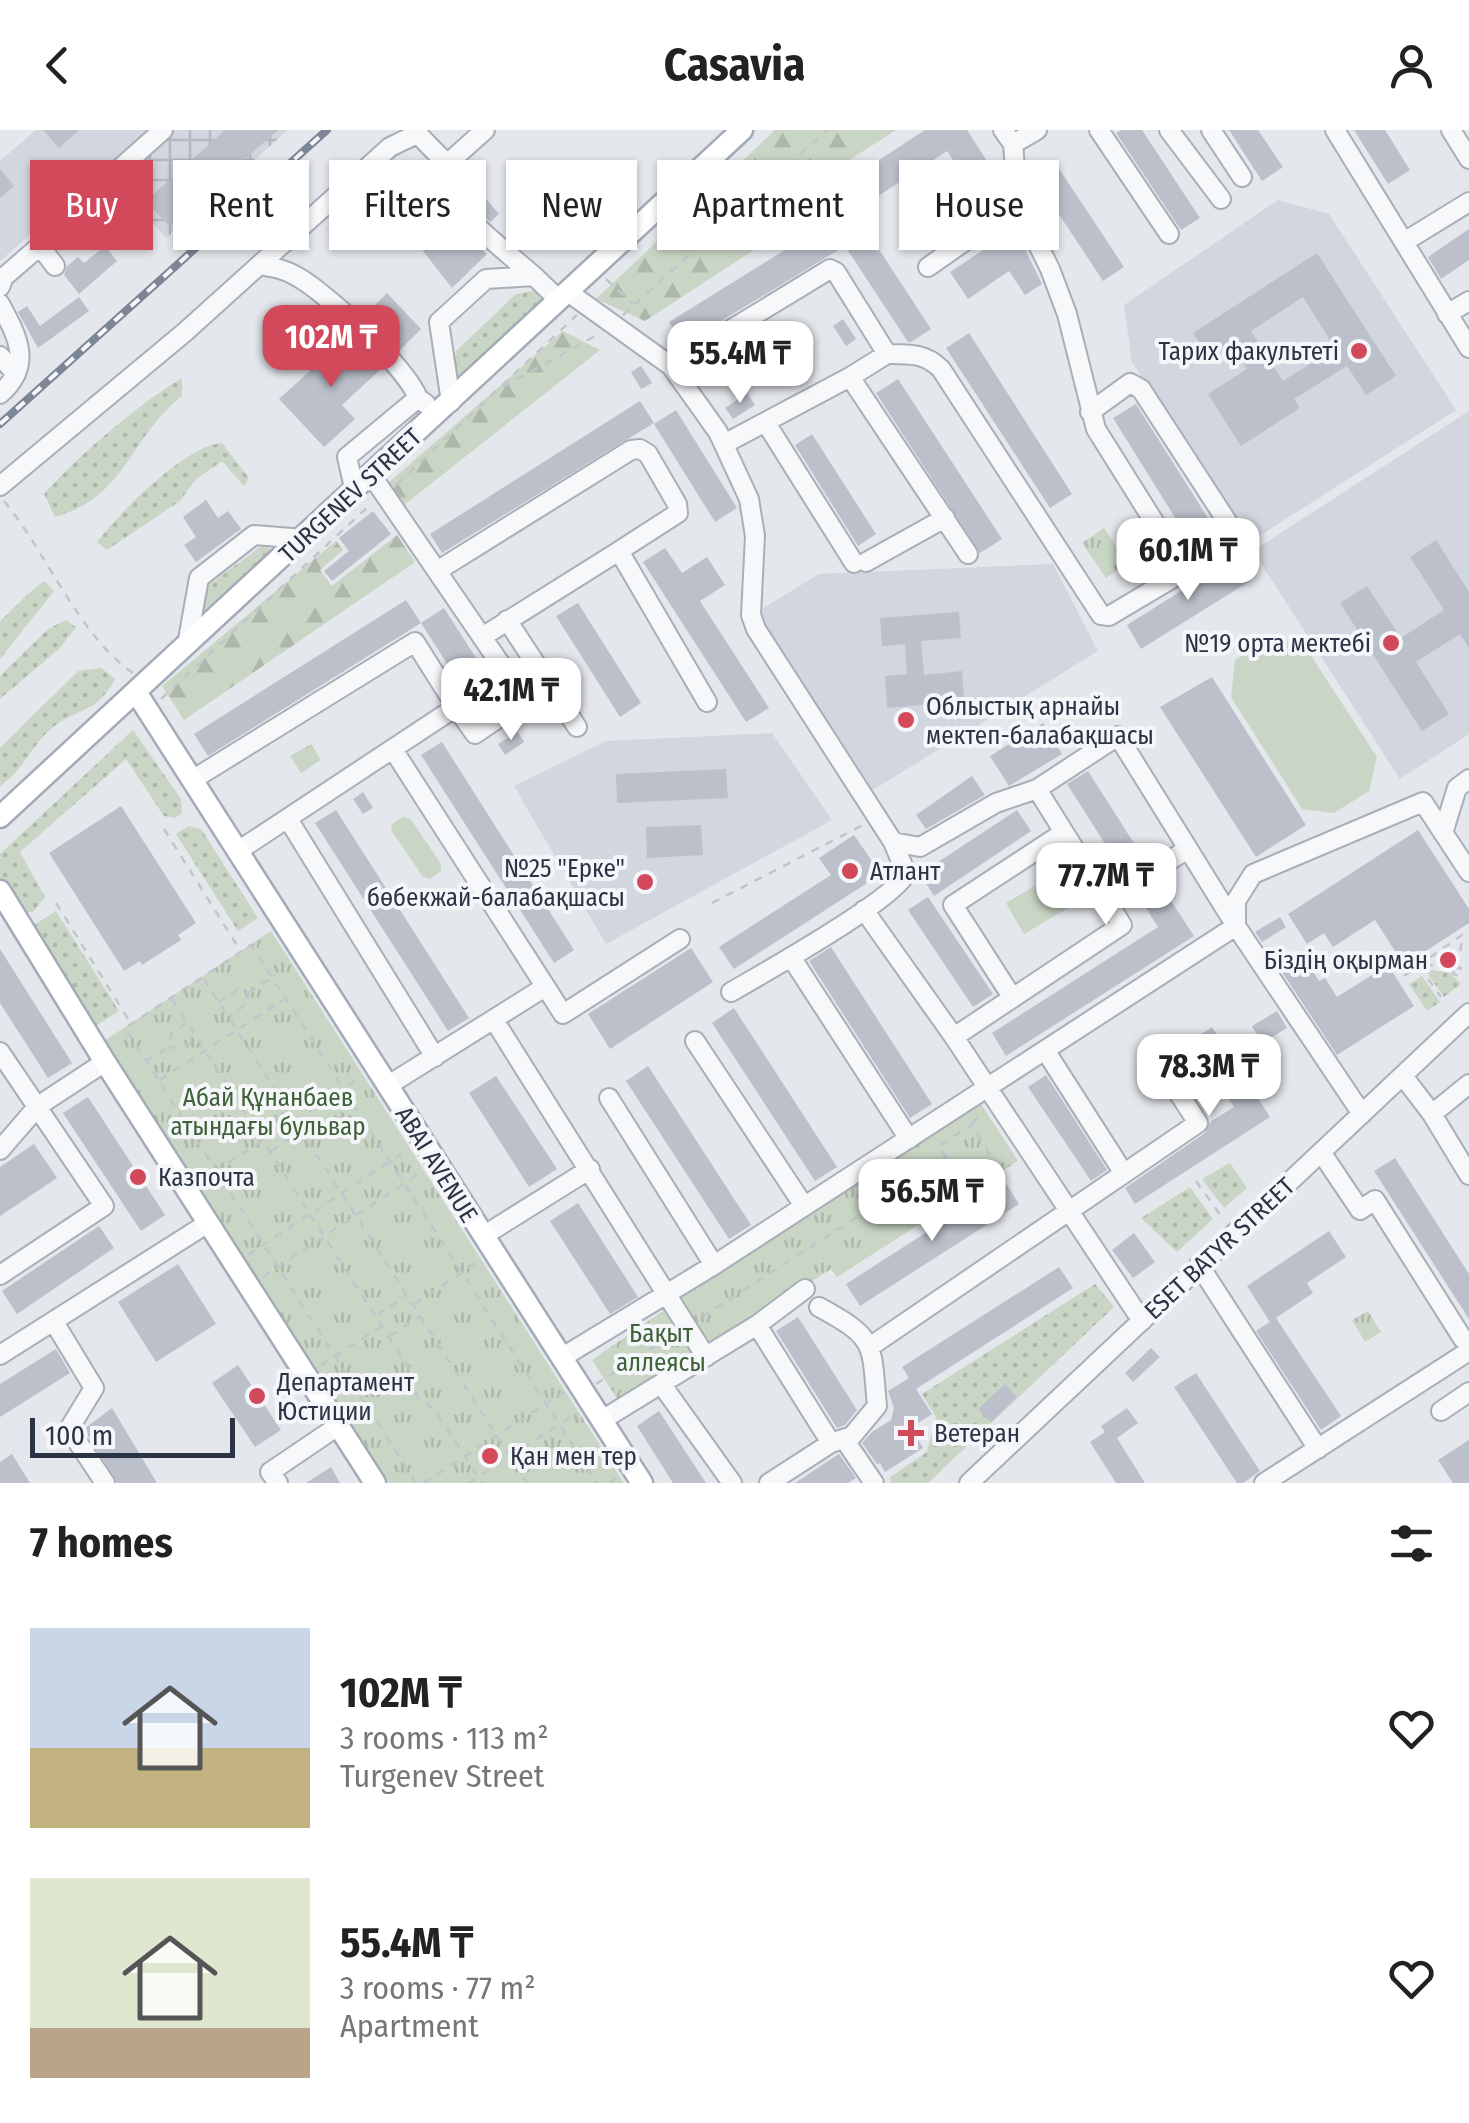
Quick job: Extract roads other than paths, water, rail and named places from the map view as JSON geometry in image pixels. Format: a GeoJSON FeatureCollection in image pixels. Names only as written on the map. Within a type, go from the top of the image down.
{"type":"FeatureCollection","features":[{"type":"Feature","properties":{"kind":"main road","name":"TURGENEV STREET"},"geometry":{"type":"LineString","coordinates":[[0,817],[742,130]]}},
{"type":"Feature","properties":{"kind":"main road","name":"ABAI AVENUE"},"geometry":{"type":"LineString","coordinates":[[142,687],[192,780],[642,1483]]}},
{"type":"Feature","properties":{"kind":"main road"},"geometry":{"type":"LineString","coordinates":[[0,891],[374,1483]]}},
{"type":"Feature","properties":{"kind":"street"},"geometry":{"type":"LineString","coordinates":[[130,160],[164,130]]}},
{"type":"Feature","properties":{"kind":"street"},"geometry":{"type":"LineString","coordinates":[[451,160],[485,130]]}},
{"type":"Feature","properties":{"kind":"street"},"geometry":{"type":"LineString","coordinates":[[1008,137],[1037,130]]}},
{"type":"Feature","properties":{"kind":"street"},"geometry":{"type":"LineString","coordinates":[[1099,130],[1169,234]]}},
{"type":"Feature","properties":{"kind":"street"},"geometry":{"type":"LineString","coordinates":[[1170,130],[1221,198]]}},
{"type":"Feature","properties":{"kind":"street"},"geometry":{"type":"LineString","coordinates":[[1211,130],[1242,177]]}},
{"type":"Feature","properties":{"kind":"street"},"geometry":{"type":"LineString","coordinates":[[1335,130],[1469,348]]}},
{"type":"Feature","properties":{"kind":"street"},"geometry":{"type":"LineString","coordinates":[[1451,130],[1469,159]]}},
{"type":"Feature","properties":{"kind":"street"},"geometry":{"type":"LineString","coordinates":[[0,486],[185,332],[390,147],[416,132],[443,160]]}},
{"type":"Feature","properties":{"kind":"street"},"geometry":{"type":"LineString","coordinates":[[1404,242],[1469,202]]}},
{"type":"Feature","properties":{"kind":"street"},"geometry":{"type":"LineString","coordinates":[[486,233],[534,276],[612,323],[671,366],[724,444],[749,499],[755,536],[752,615],[756,629],[893,842],[906,873],[903,881],[864,910],[731,992]]}},
{"type":"Feature","properties":{"kind":"street"},"geometry":{"type":"LineString","coordinates":[[0,287],[4,277],[35,250]]}},
{"type":"Feature","properties":{"kind":"street"},"geometry":{"type":"LineString","coordinates":[[43,250],[55,266]]}},
{"type":"Feature","properties":{"kind":"street"},"geometry":{"type":"LineString","coordinates":[[928,267],[952,250]]}},
{"type":"Feature","properties":{"kind":"street"},"geometry":{"type":"LineString","coordinates":[[1040,250],[1067,314],[1096,429],[1180,569]]}},
{"type":"Feature","properties":{"kind":"street"},"geometry":{"type":"LineString","coordinates":[[258,266],[290,273],[330,300],[408,380],[418,398],[444,408],[438,322],[486,278],[534,276]]}},
{"type":"Feature","properties":{"kind":"street"},"geometry":{"type":"LineString","coordinates":[[671,366],[830,269],[836,272],[887,354]]}},
{"type":"Feature","properties":{"kind":"street"},"geometry":{"type":"LineString","coordinates":[[1448,314],[1469,301]]}},
{"type":"Feature","properties":{"kind":"street"},"geometry":{"type":"LineString","coordinates":[[0,304],[16,334],[20,357],[15,380],[0,394]]}},
{"type":"Feature","properties":{"kind":"street"},"geometry":{"type":"LineString","coordinates":[[724,444],[887,354],[931,359],[1094,609],[1109,616],[1178,576],[1180,569],[1232,529],[1142,389],[1130,383],[1090,412]]}},
{"type":"Feature","properties":{"kind":"street"},"geometry":{"type":"LineString","coordinates":[[0,356],[16,374]]}},
{"type":"Feature","properties":{"kind":"street"},"geometry":{"type":"LineString","coordinates":[[850,376],[968,554]]}},
{"type":"Feature","properties":{"kind":"street"},"geometry":{"type":"LineString","coordinates":[[355,492],[347,457],[418,398]]}},
{"type":"Feature","properties":{"kind":"street"},"geometry":{"type":"LineString","coordinates":[[766,424],[860,562],[945,518]]}},
{"type":"Feature","properties":{"kind":"street"},"geometry":{"type":"LineString","coordinates":[[438,571],[632,450],[648,454],[677,504],[678,513],[482,638]]}},
{"type":"Feature","properties":{"kind":"street"},"geometry":{"type":"LineString","coordinates":[[192,780],[415,642],[475,734],[526,700],[372,476]]}},
{"type":"Feature","properties":{"kind":"street"},"geometry":{"type":"LineString","coordinates":[[187,645],[199,578],[254,534],[304,538]]}},
{"type":"Feature","properties":{"kind":"street"},"geometry":{"type":"LineString","coordinates":[[619,552],[708,702]]}},
{"type":"Feature","properties":{"kind":"street"},"geometry":{"type":"LineString","coordinates":[[507,620],[577,727]]}},
{"type":"Feature","properties":{"kind":"street"},"geometry":{"type":"LineString","coordinates":[[238,851],[456,708]]}},
{"type":"Feature","properties":{"kind":"street"},"geometry":{"type":"LineString","coordinates":[[893,842],[920,847],[996,804],[1037,789],[1118,736],[1236,926],[1362,1114]]}},
{"type":"Feature","properties":{"kind":"street"},"geometry":{"type":"LineString","coordinates":[[394,751],[563,1014],[680,940]]}},
{"type":"Feature","properties":{"kind":"street"},"geometry":{"type":"LineString","coordinates":[[1443,833],[1469,763]]}},
{"type":"Feature","properties":{"kind":"street"},"geometry":{"type":"LineString","coordinates":[[954,1037],[1122,926],[1037,789]]}},
{"type":"Feature","properties":{"kind":"street"},"geometry":{"type":"LineString","coordinates":[[1236,926],[1236,901],[1254,874],[1423,802],[1469,872]]}},
{"type":"Feature","properties":{"kind":"street"},"geometry":{"type":"LineString","coordinates":[[288,819],[434,1057]]}},
{"type":"Feature","properties":{"kind":"street"},"geometry":{"type":"LineString","coordinates":[[1012,997],[953,906],[1064,833]]}},
{"type":"Feature","properties":{"kind":"street"},"geometry":{"type":"LineString","coordinates":[[1167,862],[1188,848]]}},
{"type":"Feature","properties":{"kind":"street"},"geometry":{"type":"LineString","coordinates":[[864,910],[954,1037],[1142,1321]]}},
{"type":"Feature","properties":{"kind":"street"},"geometry":{"type":"LineString","coordinates":[[561,1358],[990,1092],[1044,1050],[1236,926]]}},
{"type":"Feature","properties":{"kind":"street"},"geometry":{"type":"LineString","coordinates":[[791,957],[909,1139]]}},
{"type":"Feature","properties":{"kind":"street"},"geometry":{"type":"LineString","coordinates":[[387,1086],[545,987]]}},
{"type":"Feature","properties":{"kind":"street","name":"ESET BATYR STREET"},"geometry":{"type":"LineString","coordinates":[[969,1483],[1469,1013]]}},
{"type":"Feature","properties":{"kind":"street"},"geometry":{"type":"LineString","coordinates":[[494,1020],[706,1358]]}},
{"type":"Feature","properties":{"kind":"street"},"geometry":{"type":"LineString","coordinates":[[696,1041],[804,1206]]}},
{"type":"Feature","properties":{"kind":"street"},"geometry":{"type":"LineString","coordinates":[[1044,1050],[1124,1172]]}},
{"type":"Feature","properties":{"kind":"street"},"geometry":{"type":"LineString","coordinates":[[0,1052],[104,1206],[0,1275]]}},
{"type":"Feature","properties":{"kind":"street"},"geometry":{"type":"LineString","coordinates":[[0,1150],[38,1106],[105,1062]]}},
{"type":"Feature","properties":{"kind":"street"},"geometry":{"type":"LineString","coordinates":[[871,1346],[1198,1123],[1159,1063]]}},
{"type":"Feature","properties":{"kind":"street"},"geometry":{"type":"LineString","coordinates":[[1402,1076],[1432,1114],[1469,1174]]}},
{"type":"Feature","properties":{"kind":"street"},"geometry":{"type":"LineString","coordinates":[[1432,1114],[1469,1084]]}},
{"type":"Feature","properties":{"kind":"street"},"geometry":{"type":"LineString","coordinates":[[609,1098],[714,1264]]}},
{"type":"Feature","properties":{"kind":"street"},"geometry":{"type":"LineString","coordinates":[[1264,1483],[1466,1345],[1375,1200],[1360,1210],[1320,1152]]}},
{"type":"Feature","properties":{"kind":"street"},"geometry":{"type":"LineString","coordinates":[[483,1236],[590,1168]]}},
{"type":"Feature","properties":{"kind":"street"},"geometry":{"type":"LineString","coordinates":[[0,1355],[208,1222]]}},
{"type":"Feature","properties":{"kind":"street"},"geometry":{"type":"LineString","coordinates":[[1199,1265],[1318,1449]]}},
{"type":"Feature","properties":{"kind":"street"},"geometry":{"type":"LineString","coordinates":[[602,1420],[706,1358],[806,1289]]}},
{"type":"Feature","properties":{"kind":"street"},"geometry":{"type":"LineString","coordinates":[[769,1483],[852,1436],[878,1406],[871,1346],[850,1324],[819,1307]]}},
{"type":"Feature","properties":{"kind":"street"},"geometry":{"type":"LineString","coordinates":[[54,1322],[94,1388],[69,1429],[105,1483]]}},
{"type":"Feature","properties":{"kind":"street"},"geometry":{"type":"LineString","coordinates":[[757,1325],[838,1441],[874,1483]]}},
{"type":"Feature","properties":{"kind":"street"},"geometry":{"type":"LineString","coordinates":[[662,1386],[732,1483]]}},
{"type":"Feature","properties":{"kind":"street"},"geometry":{"type":"LineString","coordinates":[[1440,1411],[1469,1392]]}},
{"type":"Feature","properties":{"kind":"street"},"geometry":{"type":"LineString","coordinates":[[268,1479],[338,1426]]}},
{"type":"Feature","properties":{"kind":"railway"},"geometry":{"type":"LineString","coordinates":[[0,424],[327,130]]}},
{"type":"Feature","properties":{"kind":"place","name":"Тарих факультеті"},"geometry":{"type":"Point","coordinates":[1359,351]}},
{"type":"Feature","properties":{"kind":"place","name":"№19 орта мектебі"},"geometry":{"type":"Point","coordinates":[1391,643]}},
{"type":"Feature","properties":{"kind":"place","name":"Облыстық арнайы мектеп-балабақшасы"},"geometry":{"type":"Point","coordinates":[906,720]}},
{"type":"Feature","properties":{"kind":"place","name":"Атлант"},"geometry":{"type":"Point","coordinates":[850,871]}},
{"type":"Feature","properties":{"kind":"place","name":"№25 \"Ерке\" бөбекжай-балабақшасы"},"geometry":{"type":"Point","coordinates":[645,882]}},
{"type":"Feature","properties":{"kind":"place","name":"Біздің оқырман"},"geometry":{"type":"Point","coordinates":[1448,960]}},
{"type":"Feature","properties":{"kind":"place","name":"Казпочта"},"geometry":{"type":"Point","coordinates":[138,1177]}},
{"type":"Feature","properties":{"kind":"place","name":"Департамент Юстиции"},"geometry":{"type":"Point","coordinates":[257,1396]}},
{"type":"Feature","properties":{"kind":"place","name":"Ветеран"},"geometry":{"type":"Point","coordinates":[911,1433]}},
{"type":"Feature","properties":{"kind":"place","name":"Қан мен тер"},"geometry":{"type":"Point","coordinates":[490,1456]}},
{"type":"Feature","properties":{"kind":"park label","name":"Абай Құнанбаев атындағы бульвар"},"geometry":{"type":"Point","coordinates":[268,1112]}},
{"type":"Feature","properties":{"kind":"park label","name":"Бақыт аллеясы"},"geometry":{"type":"Point","coordinates":[661,1348]}}]}
